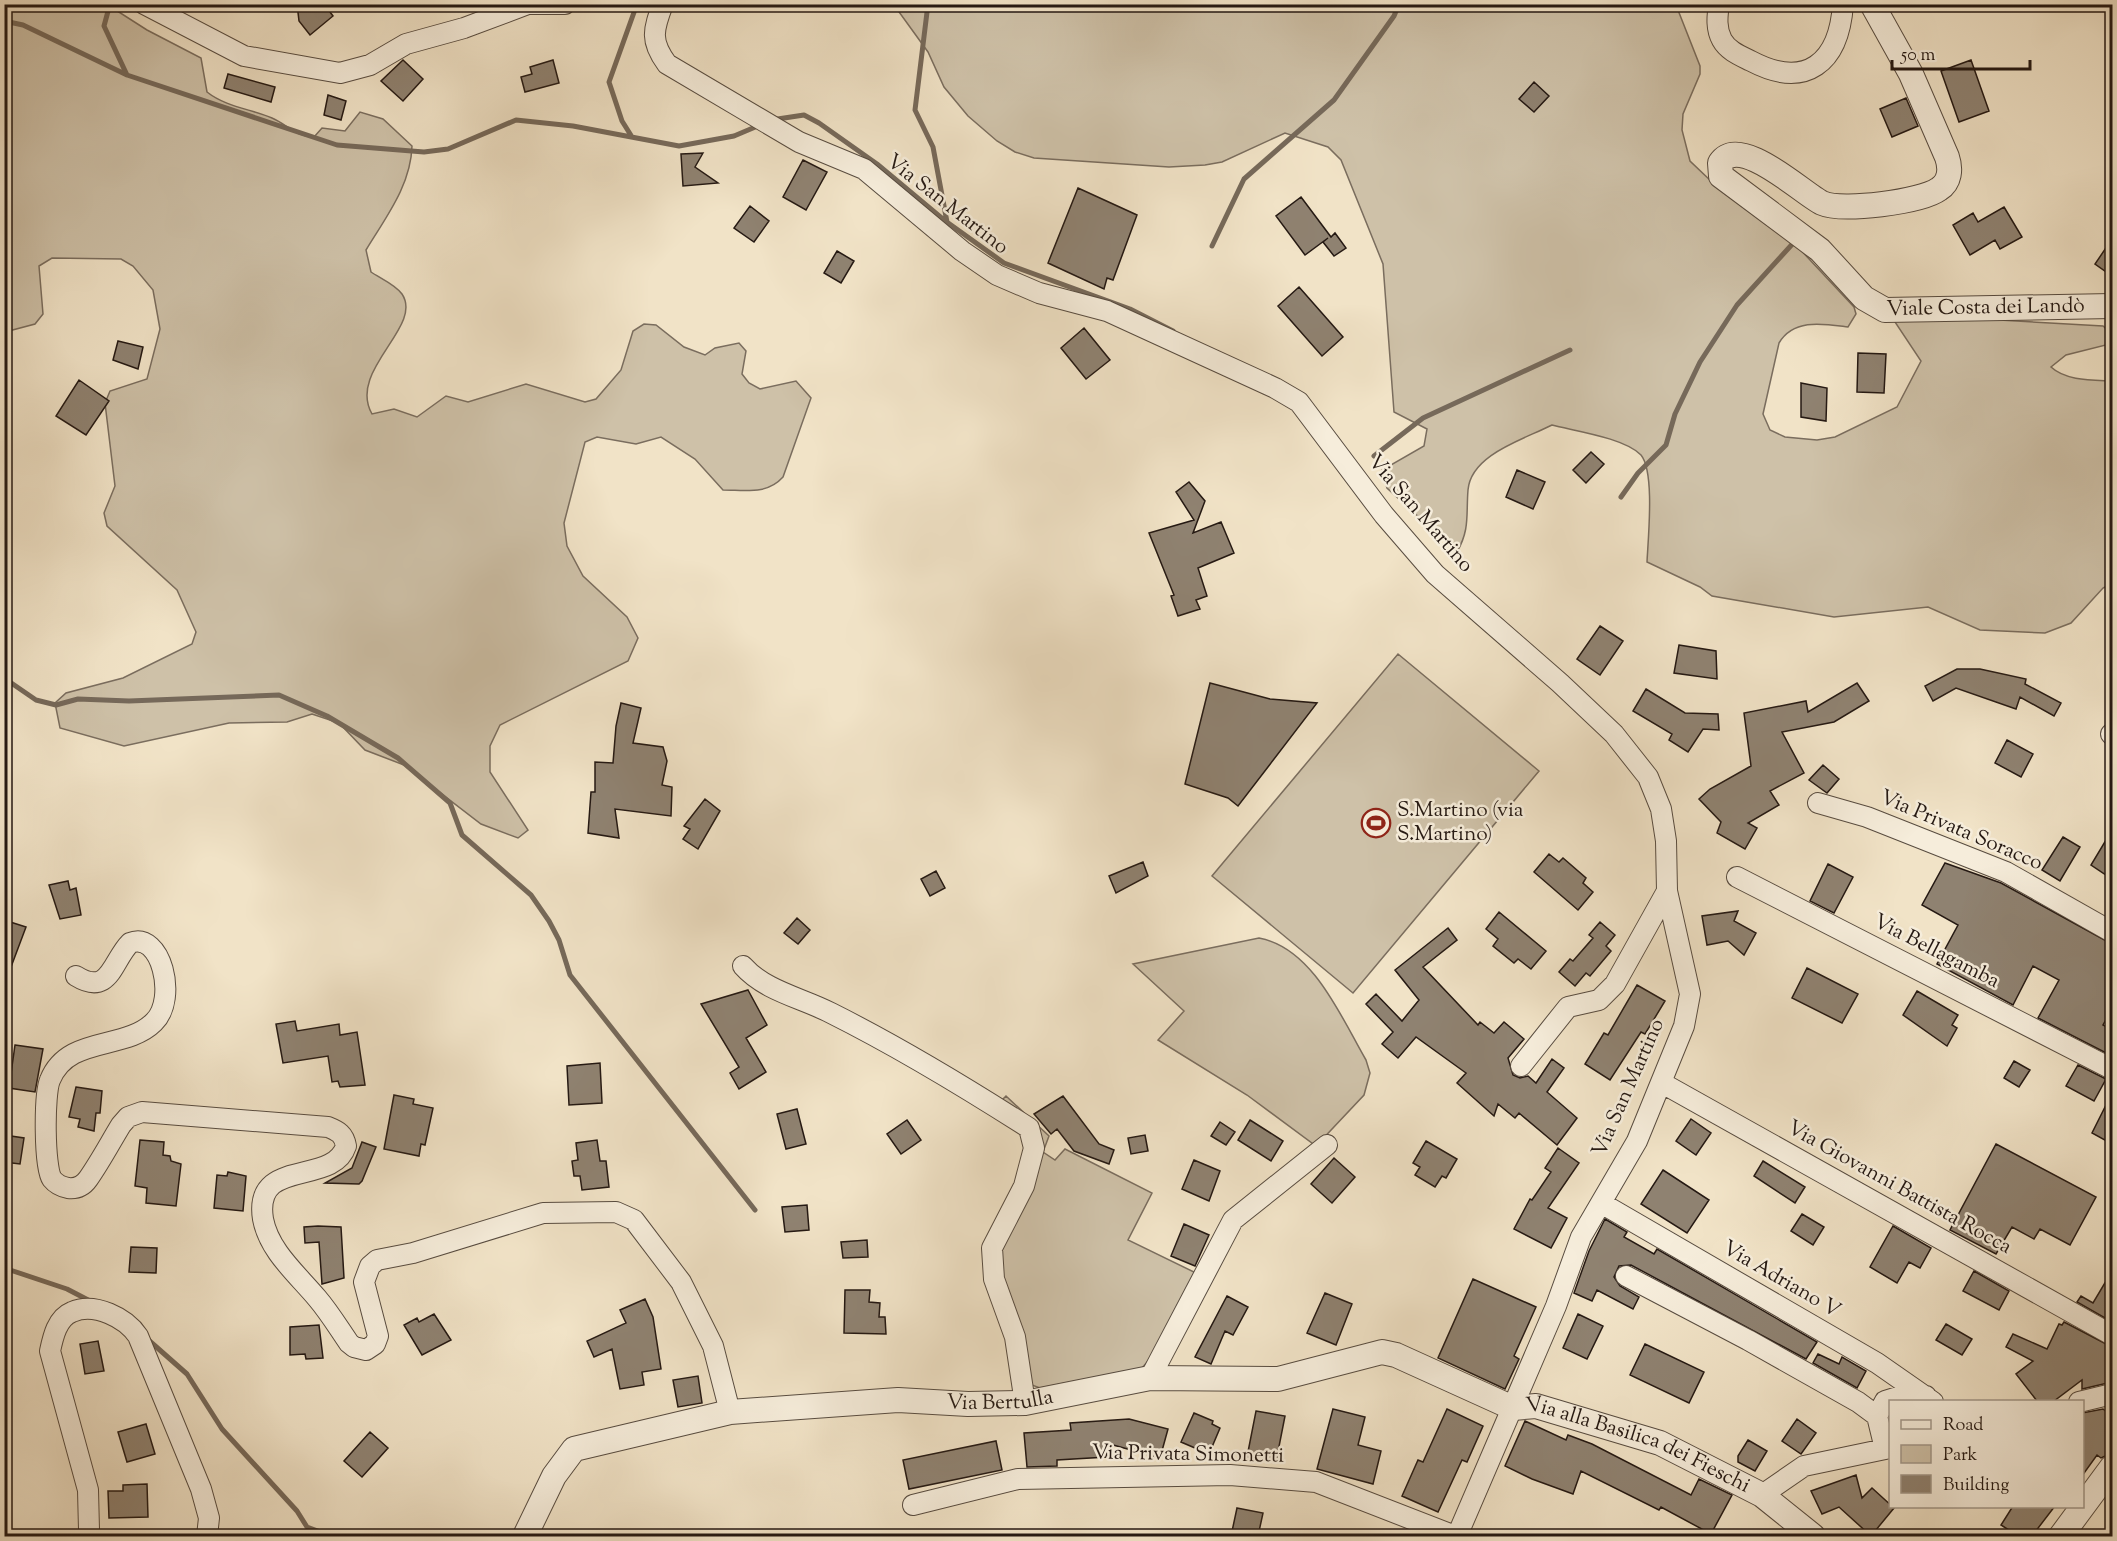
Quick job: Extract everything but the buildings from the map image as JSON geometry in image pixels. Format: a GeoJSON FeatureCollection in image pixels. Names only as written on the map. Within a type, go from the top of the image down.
{"type":"FeatureCollection","features":[{"type":"Feature","properties":{"kind":"street"},"geometry":{"type":"LineString","coordinates":[[144,4],[244,56],[340,73],[370,65],[406,44],[464,28],[530,4],[565,4]]}},
{"type":"Feature","properties":{"kind":"street","name":"Via San Martino"},"geometry":{"type":"LineString","coordinates":[[663,4],[654,27],[656,49],[667,64],[799,142],[864,169],[962,251],[997,275],[1039,293],[1107,311],[1275,388],[1299,402],[1384,515],[1435,574],[1560,682],[1614,734],[1648,777],[1661,809],[1666,841],[1667,891],[1690,994],[1684,1026],[1638,1141],[1581,1237],[1513,1408]]}},
{"type":"Feature","properties":{"kind":"street"},"geometry":{"type":"LineString","coordinates":[[1719,4],[1717,30],[1723,43],[1731,50],[1764,68],[1786,74],[1801,73],[1812,68],[1824,58],[1833,45],[1842,23],[1843,4]]}},
{"type":"Feature","properties":{"kind":"street","name":"Viale Costa dei Landò"},"geometry":{"type":"LineString","coordinates":[[1872,4],[1911,74],[1944,149],[1950,171],[1944,185],[1931,193],[1857,208],[1823,204],[1793,182],[1757,161],[1735,154],[1726,156],[1720,163],[1721,176],[1820,250],[1864,298],[1885,310],[1935,307],[2112,306]]}},
{"type":"Feature","properties":{"kind":"street","name":"Via Privata Soracco"},"geometry":{"type":"LineString","coordinates":[[1818,803],[1867,817],[2006,872],[2112,932]]}},
{"type":"Feature","properties":{"kind":"street","name":"Via Bellagamba"},"geometry":{"type":"LineString","coordinates":[[1737,877],[2112,1069]]}},
{"type":"Feature","properties":{"kind":"street"},"geometry":{"type":"LineString","coordinates":[[1521,1066],[1568,1007],[1599,1000],[1615,984],[1667,891]]}},
{"type":"Feature","properties":{"kind":"street"},"geometry":{"type":"LineString","coordinates":[[76,976],[90,982],[101,981],[111,973],[130,943],[142,941],[148,944],[160,962],[167,982],[167,999],[156,1021],[140,1033],[77,1051],[56,1068],[48,1090],[48,1165],[51,1178],[56,1183],[65,1188],[74,1188],[86,1183],[121,1125],[128,1117],[142,1112],[328,1127],[338,1131],[343,1135],[346,1146],[338,1161],[276,1181],[268,1190],[264,1202],[264,1222],[285,1261],[316,1296],[349,1343],[366,1350],[375,1344],[378,1336],[364,1282],[370,1266],[377,1260],[413,1253],[543,1213],[616,1212],[634,1220],[681,1282],[713,1346],[730,1412]]}},
{"type":"Feature","properties":{"kind":"street"},"geometry":{"type":"LineString","coordinates":[[743,966],[755,979],[830,1012],[948,1077],[1029,1128],[1034,1148],[1024,1186],[992,1248],[994,1279],[1015,1337],[1025,1403]]}},
{"type":"Feature","properties":{"kind":"street","name":"Via Giovanni Battista Rocca"},"geometry":{"type":"LineString","coordinates":[[1662,1083],[2112,1335]]}},
{"type":"Feature","properties":{"kind":"street"},"geometry":{"type":"LineString","coordinates":[[1150,1378],[1233,1220],[1327,1145]]}},
{"type":"Feature","properties":{"kind":"street","name":"Via Adriano V"},"geometry":{"type":"LineString","coordinates":[[1601,1203],[1877,1364],[1930,1399]]}},
{"type":"Feature","properties":{"kind":"street"},"geometry":{"type":"LineString","coordinates":[[1626,1276],[1791,1364],[1858,1402],[1877,1416],[1888,1449],[1804,1466],[1762,1495]]}},
{"type":"Feature","properties":{"kind":"street"},"geometry":{"type":"LineString","coordinates":[[89,1530],[88,1490],[50,1351],[54,1332],[64,1318],[72,1312],[96,1310],[129,1323],[138,1336],[201,1489],[209,1518],[207,1536]]}},
{"type":"Feature","properties":{"kind":"street","name":"Via Bertulla"},"geometry":{"type":"LineString","coordinates":[[525,1536],[554,1476],[574,1449],[730,1412],[898,1400],[968,1404],[1025,1403],[1150,1378],[1278,1379],[1382,1352],[1396,1355],[1513,1408]]}},
{"type":"Feature","properties":{"kind":"street"},"geometry":{"type":"LineString","coordinates":[[2084,1400],[2112,1394]]}},
{"type":"Feature","properties":{"kind":"street"},"geometry":{"type":"LineString","coordinates":[[1877,1416],[1885,1401],[1901,1396],[1930,1399]]}},
{"type":"Feature","properties":{"kind":"street","name":"Via alla Basilica dei Fieschi"},"geometry":{"type":"LineString","coordinates":[[1456,1536],[1513,1408],[1536,1406],[1660,1443],[1762,1495],[1813,1536]]}},
{"type":"Feature","properties":{"kind":"street"},"geometry":{"type":"LineString","coordinates":[[2085,1499],[2112,1467]]}},
{"type":"Feature","properties":{"kind":"street","name":"Via Privata Simonetti"},"geometry":{"type":"LineString","coordinates":[[913,1505],[1018,1479],[1230,1475],[1316,1482],[1456,1536]]}},
{"type":"Feature","properties":{"kind":"street"},"geometry":{"type":"LineString","coordinates":[[2061,1536],[2079,1508]]}},
{"type":"Feature","properties":{"kind":"green space"},"geometry":{"type":"Polygon","coordinates":[[[5,5],[108,5],[147,30],[201,58],[207,92],[222,101],[272,118],[302,135],[314,137],[322,128],[345,131],[360,112],[383,119],[412,146],[411,160],[402,187],[366,250],[371,272],[402,294],[406,307],[396,335],[376,365],[369,381],[367,398],[372,414],[394,409],[417,417],[446,396],[468,402],[526,384],[585,402],[596,399],[621,370],[633,331],[644,324],[656,325],[684,347],[705,355],[715,348],[739,343],[746,351],[742,374],[749,383],[760,389],[796,381],[811,398],[783,477],[777,483],[763,489],[723,490],[695,459],[661,437],[636,444],[597,437],[585,442],[564,523],[567,546],[583,576],[627,617],[638,638],[628,661],[500,725],[490,746],[490,772],[528,830],[518,838],[481,824],[404,765],[365,750],[339,723],[312,714],[287,722],[229,723],[124,746],[60,728],[55,703],[66,693],[123,678],[192,644],[196,632],[177,590],[107,526],[104,513],[115,486],[105,403],[110,391],[147,379],[160,329],[153,290],[133,266],[121,259],[52,258],[39,266],[43,314],[35,324],[5,332],[5,5]]]}},
{"type":"Feature","properties":{"kind":"green space"},"geometry":{"type":"Polygon","coordinates":[[[894,5],[1676,5],[1700,66],[1700,74],[1683,114],[1682,130],[1690,161],[1712,182],[1796,245],[1854,307],[1856,314],[1848,327],[1820,324],[1801,326],[1785,335],[1779,343],[1763,414],[1770,430],[1785,437],[1817,440],[1835,437],[1897,407],[1921,361],[1893,319],[1945,317],[2103,326],[2112,334],[2110,344],[2066,355],[2051,367],[2057,372],[2072,377],[2112,381],[2112,583],[2103,588],[2071,623],[2045,633],[1980,630],[1928,607],[1834,617],[1712,596],[1700,587],[1647,562],[1649,490],[1648,476],[1641,455],[1624,444],[1552,425],[1501,449],[1489,457],[1471,477],[1466,529],[1457,552],[1387,488],[1382,470],[1424,446],[1427,429],[1394,412],[1383,264],[1341,160],[1328,147],[1285,133],[1222,162],[1169,167],[1034,158],[1015,152],[997,141],[968,116],[944,87],[928,52],[894,5]]]}},
{"type":"Feature","properties":{"kind":"green space","name":"S.Martino (via S.Martino)"},"geometry":{"type":"Polygon","coordinates":[[[1398,654],[1539,771],[1353,993],[1212,876],[1398,654]]]}},
{"type":"Feature","properties":{"kind":"green space"},"geometry":{"type":"Polygon","coordinates":[[[1259,938],[1278,944],[1295,955],[1310,970],[1335,1005],[1366,1060],[1370,1073],[1364,1095],[1316,1146],[1247,1095],[1158,1040],[1184,1011],[1133,964],[1259,938]]]}},
{"type":"Feature","properties":{"kind":"green space"},"geometry":{"type":"Polygon","coordinates":[[[1006,1096],[1049,1136],[1043,1152],[1055,1160],[1065,1149],[1152,1193],[1128,1240],[1198,1274],[1142,1368],[1040,1388],[1029,1384],[998,1273],[998,1243],[1037,1144],[1000,1102],[1006,1096]]]}},
{"type":"Feature","properties":{"kind":"waterway"},"geometry":{"type":"LineString","coordinates":[[110,4],[104,26],[127,75]]}},
{"type":"Feature","properties":{"kind":"waterway"},"geometry":{"type":"LineString","coordinates":[[632,137],[622,121],[609,82],[637,4]]}},
{"type":"Feature","properties":{"kind":"waterway"},"geometry":{"type":"LineString","coordinates":[[928,4],[915,110],[933,147],[947,222]]}},
{"type":"Feature","properties":{"kind":"waterway"},"geometry":{"type":"LineString","coordinates":[[1212,246],[1244,179],[1334,100],[1394,16],[1399,4]]}},
{"type":"Feature","properties":{"kind":"waterway"},"geometry":{"type":"LineString","coordinates":[[4,21],[23,25],[127,75],[337,145],[424,152],[448,149],[516,120],[573,126],[679,146],[734,136],[760,125]]}},
{"type":"Feature","properties":{"kind":"waterway"},"geometry":{"type":"LineString","coordinates":[[771,120],[804,115],[877,164],[944,220],[1004,263],[1130,309],[1173,331]]}},
{"type":"Feature","properties":{"kind":"waterway"},"geometry":{"type":"LineString","coordinates":[[1621,497],[1638,473],[1666,445],[1675,414],[1700,362],[1737,305],[1796,240]]}},
{"type":"Feature","properties":{"kind":"waterway"},"geometry":{"type":"LineString","coordinates":[[1374,456],[1423,418],[1570,350]]}},
{"type":"Feature","properties":{"kind":"waterway"},"geometry":{"type":"LineString","coordinates":[[4,678],[36,700],[56,705],[78,699],[129,701],[279,695],[327,716],[398,758],[450,803],[462,835],[531,895],[559,940],[570,975],[755,1210]]}},
{"type":"Feature","properties":{"kind":"waterway"},"geometry":{"type":"LineString","coordinates":[[4,1268],[67,1289],[92,1302]]}},
{"type":"Feature","properties":{"kind":"waterway"},"geometry":{"type":"LineString","coordinates":[[145,1337],[187,1374],[222,1429],[297,1511],[307,1527],[331,1536]]}},
{"type":"Feature","properties":{"kind":"place","name":"S.Martino (via S.Martino)"},"geometry":{"type":"Point","coordinates":[1376,823]}}]}
